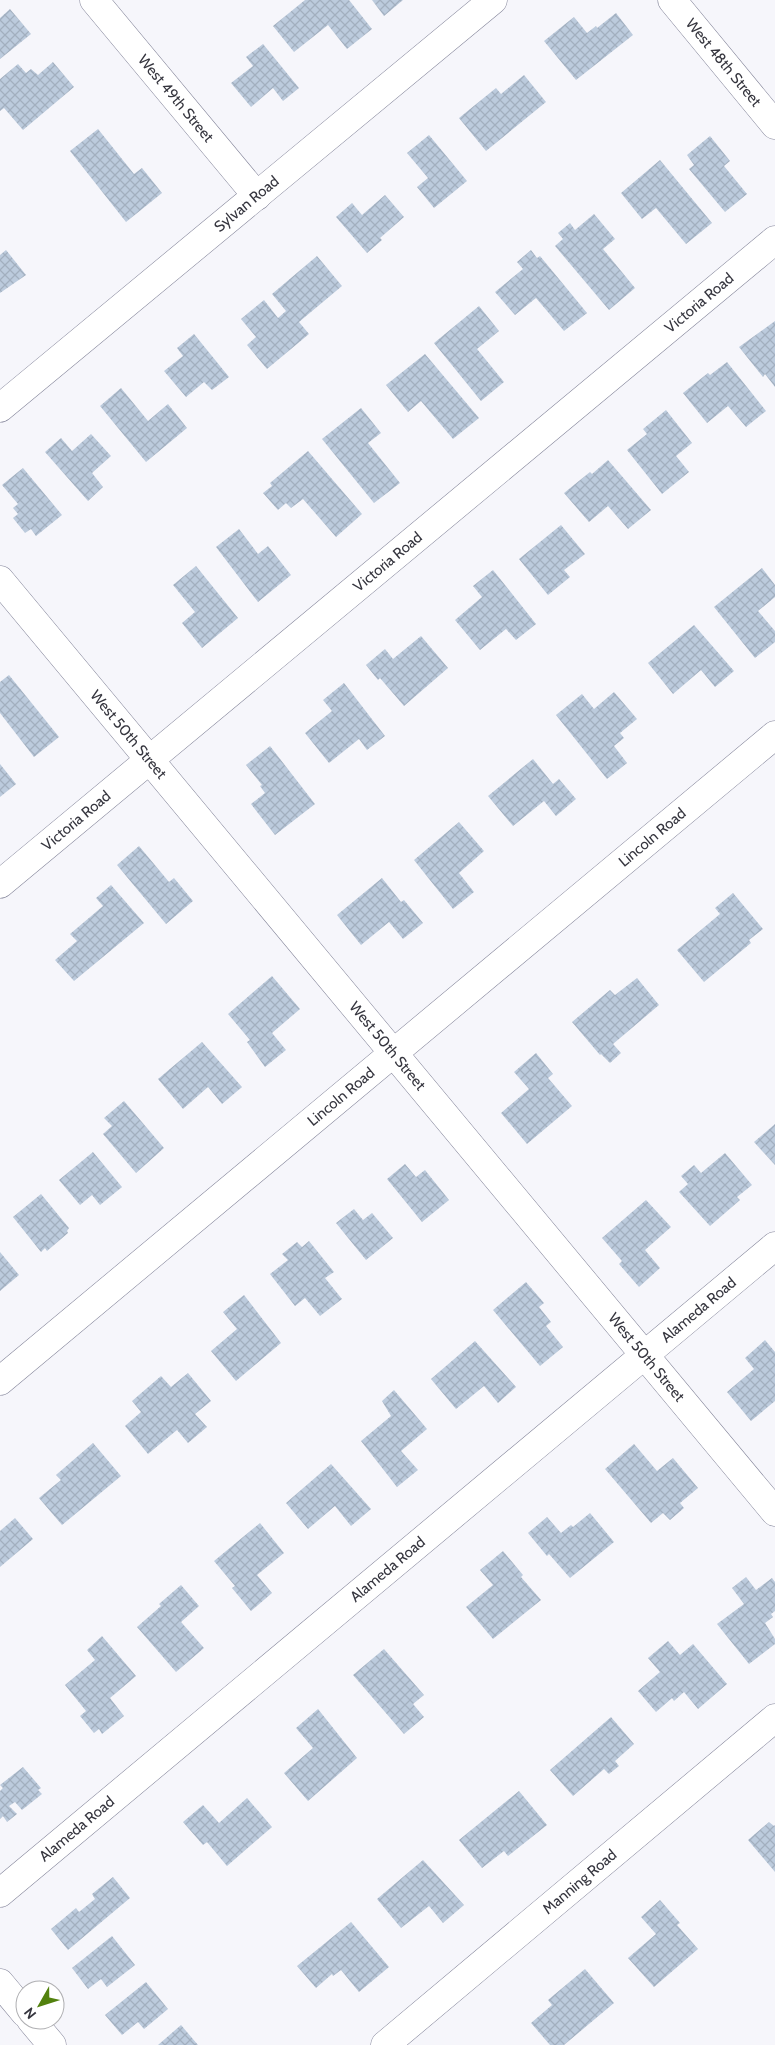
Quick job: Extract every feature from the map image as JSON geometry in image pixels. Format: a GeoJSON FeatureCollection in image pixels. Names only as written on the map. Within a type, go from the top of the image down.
{"type":"FeatureCollection","features":[{"type":"Feature","properties":{"kind":"street","name":"West 49th Street"},"geometry":{"type":"LineString","coordinates":[[94,0],[256,196]]}},
{"type":"Feature","properties":{"kind":"street","name":"Sylvan Road"},"geometry":{"type":"LineString","coordinates":[[0,408],[493,0]]}},
{"type":"Feature","properties":{"kind":"street","name":"West 48th Street"},"geometry":{"type":"LineString","coordinates":[[672,0],[775,124]]}},
{"type":"Feature","properties":{"kind":"street","name":"Victoria Road"},"geometry":{"type":"LineString","coordinates":[[0,884],[775,240]]}},
{"type":"Feature","properties":{"kind":"street","name":"West 50th Street"},"geometry":{"type":"LineString","coordinates":[[0,580],[775,1512]]}},
{"type":"Feature","properties":{"kind":"street","name":"Lincoln Road"},"geometry":{"type":"LineString","coordinates":[[0,1381],[775,736]]}},
{"type":"Feature","properties":{"kind":"street","name":"Alameda Road"},"geometry":{"type":"LineString","coordinates":[[0,1893],[775,1246]]}},
{"type":"Feature","properties":{"kind":"street","name":"Manning Road"},"geometry":{"type":"LineString","coordinates":[[385,2045],[775,1718]]}},
{"type":"Feature","properties":{"kind":"street"},"geometry":{"type":"LineString","coordinates":[[0,1984],[15,2001]]}},
{"type":"Feature","properties":{"kind":"street"},"geometry":{"type":"LineString","coordinates":[[39,2030],[52,2045]]}},
{"type":"Feature","properties":{"kind":"building"},"geometry":{"type":"Polygon","coordinates":[[[305,0],[349,0],[372,29],[347,49],[328,25],[294,52],[273,26],[305,0]]]}},
{"type":"Feature","properties":{"kind":"building"},"geometry":{"type":"Polygon","coordinates":[[[372,0],[403,0],[384,16],[372,0]]]}},
{"type":"Feature","properties":{"kind":"building"},"geometry":{"type":"Polygon","coordinates":[[[10,9],[31,34],[0,59],[0,18],[10,9]]]}},
{"type":"Feature","properties":{"kind":"building"},"geometry":{"type":"Polygon","coordinates":[[[616,13],[633,35],[576,80],[544,41],[574,17],[587,33],[596,26],[597,28],[616,13]]]}},
{"type":"Feature","properties":{"kind":"building"},"geometry":{"type":"Polygon","coordinates":[[[263,44],[299,88],[283,101],[273,88],[251,107],[231,83],[253,66],[246,57],[263,44]]]}},
{"type":"Feature","properties":{"kind":"building"},"geometry":{"type":"Polygon","coordinates":[[[53,62],[74,87],[23,130],[4,108],[0,111],[0,79],[18,64],[26,73],[31,69],[38,75],[53,62]]]}},
{"type":"Feature","properties":{"kind":"building"},"geometry":{"type":"Polygon","coordinates":[[[524,75],[546,102],[486,151],[459,118],[496,88],[501,94],[524,75]]]}},
{"type":"Feature","properties":{"kind":"building"},"geometry":{"type":"Polygon","coordinates":[[[98,129],[134,174],[142,168],[162,193],[126,222],[70,151],[98,129]]]}},
{"type":"Feature","properties":{"kind":"building"},"geometry":{"type":"Polygon","coordinates":[[[429,135],[467,181],[434,208],[417,187],[428,178],[407,153],[429,135]]]}},
{"type":"Feature","properties":{"kind":"building"},"geometry":{"type":"Polygon","coordinates":[[[710,136],[730,161],[724,166],[747,194],[725,212],[689,169],[694,165],[687,155],[710,136]]]}},
{"type":"Feature","properties":{"kind":"building"},"geometry":{"type":"Polygon","coordinates":[[[660,160],[712,223],[686,244],[656,208],[642,219],[621,193],[660,160]]]}},
{"type":"Feature","properties":{"kind":"building"},"geometry":{"type":"Polygon","coordinates":[[[385,195],[404,217],[380,238],[382,240],[367,253],[336,217],[352,203],[362,215],[385,195]]]}},
{"type":"Feature","properties":{"kind":"building"},"geometry":{"type":"Polygon","coordinates":[[[594,214],[615,239],[603,249],[635,288],[609,310],[555,246],[563,239],[558,233],[570,223],[575,230],[594,214]]]}},
{"type":"Feature","properties":{"kind":"building"},"geometry":{"type":"Polygon","coordinates":[[[6,250],[26,275],[0,293],[0,255],[6,250]]]}},
{"type":"Feature","properties":{"kind":"building"},"geometry":{"type":"Polygon","coordinates":[[[531,250],[537,258],[540,256],[587,313],[564,331],[536,298],[515,315],[495,292],[523,269],[517,262],[531,250]]]}},
{"type":"Feature","properties":{"kind":"building"},"geometry":{"type":"Polygon","coordinates":[[[317,256],[342,286],[299,322],[309,334],[267,369],[247,345],[256,337],[241,319],[264,300],[278,318],[286,311],[272,294],[317,256]]]}},
{"type":"Feature","properties":{"kind":"building"},"geometry":{"type":"Polygon","coordinates":[[[479,306],[499,331],[477,349],[504,382],[481,401],[434,343],[479,306]]]}},
{"type":"Feature","properties":{"kind":"building"},"geometry":{"type":"Polygon","coordinates":[[[775,321],[775,387],[765,374],[763,377],[739,347],[775,321]]]}},
{"type":"Feature","properties":{"kind":"building"},"geometry":{"type":"Polygon","coordinates":[[[194,334],[229,377],[212,390],[204,382],[186,397],[164,371],[183,356],[177,348],[194,334]]]}},
{"type":"Feature","properties":{"kind":"building"},"geometry":{"type":"Polygon","coordinates":[[[425,354],[479,418],[453,439],[421,401],[408,412],[386,385],[425,354]]]}},
{"type":"Feature","properties":{"kind":"building"},"geometry":{"type":"Polygon","coordinates":[[[727,362],[766,411],[746,427],[728,406],[707,423],[683,393],[708,373],[710,375],[727,362]]]}},
{"type":"Feature","properties":{"kind":"building"},"geometry":{"type":"Polygon","coordinates":[[[121,388],[148,421],[168,404],[187,428],[146,462],[100,406],[121,388]]]}},
{"type":"Feature","properties":{"kind":"building"},"geometry":{"type":"Polygon","coordinates":[[[361,408],[381,433],[368,443],[400,483],[374,503],[322,439],[361,408]]]}},
{"type":"Feature","properties":{"kind":"building"},"geometry":{"type":"Polygon","coordinates":[[[666,410],[692,443],[676,456],[689,472],[662,494],[627,450],[647,434],[643,429],[666,410]]]}},
{"type":"Feature","properties":{"kind":"building"},"geometry":{"type":"Polygon","coordinates":[[[91,434],[111,456],[92,473],[103,487],[88,501],[45,452],[61,438],[72,451],[91,434]]]}},
{"type":"Feature","properties":{"kind":"building"},"geometry":{"type":"Polygon","coordinates":[[[308,451],[362,514],[336,537],[303,499],[291,508],[286,503],[278,510],[263,493],[272,486],[270,483],[308,451]]]}},
{"type":"Feature","properties":{"kind":"building"},"geometry":{"type":"Polygon","coordinates":[[[608,460],[651,510],[628,529],[608,506],[589,522],[564,493],[590,472],[592,474],[608,460]]]}},
{"type":"Feature","properties":{"kind":"building"},"geometry":{"type":"Polygon","coordinates":[[[23,468],[62,515],[36,536],[31,529],[25,533],[13,518],[18,514],[13,508],[18,504],[2,485],[23,468]]]}},
{"type":"Feature","properties":{"kind":"building"},"geometry":{"type":"Polygon","coordinates":[[[561,525],[585,554],[564,570],[570,577],[548,595],[519,559],[561,525]]]}},
{"type":"Feature","properties":{"kind":"building"},"geometry":{"type":"Polygon","coordinates":[[[239,529],[258,554],[268,546],[291,575],[258,602],[216,547],[239,529]]]}},
{"type":"Feature","properties":{"kind":"building"},"geometry":{"type":"Polygon","coordinates":[[[196,566],[238,618],[202,648],[182,623],[195,612],[173,585],[196,566]]]}},
{"type":"Feature","properties":{"kind":"building"},"geometry":{"type":"Polygon","coordinates":[[[762,568],[775,585],[775,597],[758,611],[775,631],[775,642],[755,658],[714,607],[762,568]]]}},
{"type":"Feature","properties":{"kind":"building"},"geometry":{"type":"Polygon","coordinates":[[[493,570],[536,624],[516,640],[506,629],[480,650],[455,620],[482,597],[473,586],[493,570]]]}},
{"type":"Feature","properties":{"kind":"building"},"geometry":{"type":"Polygon","coordinates":[[[694,625],[734,671],[715,687],[701,670],[673,694],[648,663],[694,625]]]}},
{"type":"Feature","properties":{"kind":"building"},"geometry":{"type":"Polygon","coordinates":[[[421,636],[448,668],[404,706],[366,665],[385,649],[393,659],[421,636]]]}},
{"type":"Feature","properties":{"kind":"building"},"geometry":{"type":"Polygon","coordinates":[[[9,675],[59,737],[34,757],[0,713],[0,682],[9,675]]]}},
{"type":"Feature","properties":{"kind":"building"},"geometry":{"type":"Polygon","coordinates":[[[344,683],[385,736],[367,750],[359,739],[329,763],[305,733],[332,711],[323,700],[344,683]]]}},
{"type":"Feature","properties":{"kind":"building"},"geometry":{"type":"Polygon","coordinates":[[[614,692],[637,719],[620,733],[624,738],[614,746],[627,763],[607,779],[556,715],[582,694],[594,709],[614,692]]]}},
{"type":"Feature","properties":{"kind":"building"},"geometry":{"type":"Polygon","coordinates":[[[270,746],[315,804],[275,835],[251,804],[265,793],[260,786],[262,785],[246,765],[270,746]]]}},
{"type":"Feature","properties":{"kind":"building"},"geometry":{"type":"Polygon","coordinates":[[[533,759],[553,784],[559,779],[576,799],[556,816],[544,801],[513,826],[488,796],[533,759]]]}},
{"type":"Feature","properties":{"kind":"building"},"geometry":{"type":"Polygon","coordinates":[[[0,764],[16,784],[0,797],[0,764]]]}},
{"type":"Feature","properties":{"kind":"building"},"geometry":{"type":"Polygon","coordinates":[[[459,822],[484,851],[459,873],[474,892],[453,909],[414,860],[459,822]]]}},
{"type":"Feature","properties":{"kind":"building"},"geometry":{"type":"Polygon","coordinates":[[[139,846],[169,882],[174,878],[193,901],[166,924],[117,865],[139,846]]]}},
{"type":"Feature","properties":{"kind":"building"},"geometry":{"type":"Polygon","coordinates":[[[382,878],[401,902],[404,900],[423,923],[403,939],[389,922],[361,945],[337,915],[382,878]]]}},
{"type":"Feature","properties":{"kind":"building"},"geometry":{"type":"Polygon","coordinates":[[[111,885],[144,923],[74,981],[55,960],[77,941],[70,934],[103,906],[96,898],[111,885]]]}},
{"type":"Feature","properties":{"kind":"building"},"geometry":{"type":"Polygon","coordinates":[[[733,893],[763,929],[749,940],[751,943],[704,982],[677,950],[720,914],[715,908],[733,893]]]}},
{"type":"Feature","properties":{"kind":"building"},"geometry":{"type":"Polygon","coordinates":[[[272,976],[300,1009],[272,1033],[286,1050],[265,1067],[247,1042],[250,1040],[228,1014],[272,976]]]}},
{"type":"Feature","properties":{"kind":"building"},"geometry":{"type":"Polygon","coordinates":[[[637,978],[659,1005],[613,1044],[621,1053],[610,1063],[600,1055],[572,1022],[610,990],[615,995],[637,978]]]}},
{"type":"Feature","properties":{"kind":"building"},"geometry":{"type":"Polygon","coordinates":[[[202,1042],[242,1087],[222,1104],[208,1087],[183,1109],[158,1079],[202,1042]]]}},
{"type":"Feature","properties":{"kind":"building"},"geometry":{"type":"Polygon","coordinates":[[[536,1053],[553,1074],[548,1078],[572,1106],[527,1144],[501,1113],[529,1089],[514,1072],[536,1053]]]}},
{"type":"Feature","properties":{"kind":"building"},"geometry":{"type":"Polygon","coordinates":[[[124,1101],[164,1148],[136,1173],[103,1134],[112,1126],[104,1118],[124,1101]]]}},
{"type":"Feature","properties":{"kind":"building"},"geometry":{"type":"Polygon","coordinates":[[[775,1124],[775,1165],[754,1142],[775,1124]]]}},
{"type":"Feature","properties":{"kind":"building"},"geometry":{"type":"Polygon","coordinates":[[[93,1152],[122,1187],[100,1205],[92,1195],[80,1205],[59,1180],[93,1152]]]}},
{"type":"Feature","properties":{"kind":"building"},"geometry":{"type":"Polygon","coordinates":[[[725,1153],[752,1185],[737,1197],[740,1200],[710,1226],[679,1192],[688,1184],[681,1176],[694,1165],[701,1173],[725,1153]]]}},
{"type":"Feature","properties":{"kind":"building"},"geometry":{"type":"Polygon","coordinates":[[[405,1164],[416,1177],[425,1170],[449,1200],[422,1222],[387,1179],[405,1164]]]}},
{"type":"Feature","properties":{"kind":"building"},"geometry":{"type":"Polygon","coordinates":[[[41,1194],[69,1228],[68,1233],[47,1251],[45,1248],[41,1252],[13,1217],[41,1194]]]}},
{"type":"Feature","properties":{"kind":"building"},"geometry":{"type":"Polygon","coordinates":[[[646,1200],[671,1227],[645,1250],[660,1268],[639,1287],[619,1264],[622,1261],[602,1238],[646,1200]]]}},
{"type":"Feature","properties":{"kind":"building"},"geometry":{"type":"Polygon","coordinates":[[[354,1209],[363,1220],[372,1213],[393,1238],[366,1260],[336,1223],[354,1209]]]}},
{"type":"Feature","properties":{"kind":"building"},"geometry":{"type":"Polygon","coordinates":[[[309,1241],[334,1272],[325,1278],[342,1299],[320,1316],[305,1298],[295,1306],[270,1274],[288,1260],[282,1254],[297,1242],[302,1247],[309,1241]]]}},
{"type":"Feature","properties":{"kind":"building"},"geometry":{"type":"Polygon","coordinates":[[[0,1252],[19,1275],[0,1291],[0,1252]]]}},
{"type":"Feature","properties":{"kind":"building"},"geometry":{"type":"Polygon","coordinates":[[[526,1282],[544,1303],[539,1307],[551,1322],[546,1326],[563,1347],[540,1366],[493,1310],[526,1282]]]}},
{"type":"Feature","properties":{"kind":"building"},"geometry":{"type":"Polygon","coordinates":[[[244,1295],[281,1343],[236,1381],[211,1351],[237,1329],[223,1312],[244,1295]]]}},
{"type":"Feature","properties":{"kind":"building"},"geometry":{"type":"Polygon","coordinates":[[[765,1340],[775,1352],[775,1401],[751,1421],[727,1392],[754,1369],[745,1358],[765,1340]]]}},
{"type":"Feature","properties":{"kind":"building"},"geometry":{"type":"Polygon","coordinates":[[[475,1341],[516,1387],[498,1403],[484,1386],[456,1409],[431,1379],[475,1341]]]}},
{"type":"Feature","properties":{"kind":"building"},"geometry":{"type":"Polygon","coordinates":[[[188,1373],[211,1401],[195,1414],[207,1427],[188,1443],[177,1430],[148,1454],[125,1426],[141,1412],[132,1401],[161,1376],[171,1387],[188,1373]]]}},
{"type":"Feature","properties":{"kind":"building"},"geometry":{"type":"Polygon","coordinates":[[[394,1390],[427,1429],[401,1451],[418,1470],[397,1487],[361,1441],[391,1416],[382,1401],[394,1390]]]}},
{"type":"Feature","properties":{"kind":"building"},"geometry":{"type":"Polygon","coordinates":[[[93,1443],[121,1476],[62,1525],[39,1498],[61,1480],[56,1475],[93,1443]]]}},
{"type":"Feature","properties":{"kind":"building"},"geometry":{"type":"Polygon","coordinates":[[[634,1444],[657,1471],[673,1458],[698,1488],[680,1503],[684,1508],[670,1520],[663,1513],[651,1523],[605,1469],[634,1444]]]}},
{"type":"Feature","properties":{"kind":"building"},"geometry":{"type":"Polygon","coordinates":[[[331,1464],[371,1509],[351,1526],[335,1506],[308,1529],[286,1503],[331,1464]]]}},
{"type":"Feature","properties":{"kind":"building"},"geometry":{"type":"Polygon","coordinates":[[[590,1513],[614,1542],[570,1578],[549,1554],[547,1556],[528,1533],[547,1517],[561,1533],[571,1525],[573,1527],[590,1513]]]}},
{"type":"Feature","properties":{"kind":"building"},"geometry":{"type":"Polygon","coordinates":[[[15,1518],[33,1539],[0,1567],[0,1531],[15,1518]]]}},
{"type":"Feature","properties":{"kind":"building"},"geometry":{"type":"Polygon","coordinates":[[[260,1523],[284,1553],[257,1575],[272,1593],[251,1611],[232,1588],[235,1586],[214,1561],[260,1523]]]}},
{"type":"Feature","properties":{"kind":"building"},"geometry":{"type":"Polygon","coordinates":[[[503,1551],[523,1575],[521,1577],[541,1600],[493,1639],[466,1607],[493,1585],[480,1570],[503,1551]]]}},
{"type":"Feature","properties":{"kind":"building"},"geometry":{"type":"Polygon","coordinates":[[[746,1577],[756,1590],[772,1578],[775,1582],[775,1611],[771,1614],[773,1617],[765,1623],[775,1639],[775,1644],[749,1664],[717,1624],[744,1604],[732,1588],[746,1577]]]}},
{"type":"Feature","properties":{"kind":"building"},"geometry":{"type":"Polygon","coordinates":[[[181,1585],[199,1606],[181,1622],[204,1648],[176,1672],[137,1627],[181,1585]]]}},
{"type":"Feature","properties":{"kind":"building"},"geometry":{"type":"Polygon","coordinates":[[[102,1636],[136,1676],[110,1698],[124,1716],[102,1734],[99,1729],[94,1733],[80,1716],[86,1711],[65,1685],[95,1660],[87,1650],[102,1636]]]}},
{"type":"Feature","properties":{"kind":"building"},"geometry":{"type":"Polygon","coordinates":[[[668,1641],[680,1655],[693,1644],[727,1684],[698,1709],[684,1692],[674,1701],[672,1698],[656,1712],[638,1691],[660,1672],[648,1658],[668,1641]]]}},
{"type":"Feature","properties":{"kind":"building"},"geometry":{"type":"Polygon","coordinates":[[[384,1649],[424,1695],[413,1704],[424,1717],[404,1734],[353,1675],[384,1649]]]}},
{"type":"Feature","properties":{"kind":"building"},"geometry":{"type":"Polygon","coordinates":[[[318,1709],[357,1758],[308,1801],[284,1773],[313,1748],[296,1728],[318,1709]]]}},
{"type":"Feature","properties":{"kind":"building"},"geometry":{"type":"Polygon","coordinates":[[[611,1717],[634,1744],[615,1761],[619,1766],[609,1774],[604,1769],[573,1796],[550,1770],[611,1717]]]}},
{"type":"Feature","properties":{"kind":"building"},"geometry":{"type":"Polygon","coordinates":[[[23,1767],[41,1788],[38,1790],[42,1794],[22,1810],[15,1802],[9,1806],[17,1814],[7,1822],[3,1816],[0,1819],[0,1791],[3,1788],[0,1785],[23,1767]]]}},
{"type":"Feature","properties":{"kind":"building"},"geometry":{"type":"Polygon","coordinates":[[[519,1791],[547,1825],[508,1856],[504,1851],[482,1868],[459,1840],[519,1791]]]}},
{"type":"Feature","properties":{"kind":"building"},"geometry":{"type":"Polygon","coordinates":[[[247,1798],[272,1827],[227,1866],[207,1842],[203,1845],[183,1822],[203,1805],[219,1823],[247,1798]]]}},
{"type":"Feature","properties":{"kind":"building"},"geometry":{"type":"Polygon","coordinates":[[[769,1822],[775,1825],[775,1872],[748,1840],[769,1822]]]}},
{"type":"Feature","properties":{"kind":"building"},"geometry":{"type":"Polygon","coordinates":[[[423,1860],[464,1905],[443,1923],[429,1906],[401,1928],[377,1899],[423,1860]]]}},
{"type":"Feature","properties":{"kind":"building"},"geometry":{"type":"Polygon","coordinates":[[[113,1877],[130,1898],[68,1950],[51,1929],[76,1908],[79,1912],[95,1899],[92,1894],[113,1877]]]}},
{"type":"Feature","properties":{"kind":"building"},"geometry":{"type":"Polygon","coordinates":[[[660,1900],[680,1923],[677,1925],[698,1949],[654,1987],[628,1958],[656,1934],[641,1917],[660,1900]]]}},
{"type":"Feature","properties":{"kind":"building"},"geometry":{"type":"Polygon","coordinates":[[[351,1922],[389,1967],[359,1992],[341,1970],[333,1976],[332,1974],[316,1988],[297,1966],[351,1922]]]}},
{"type":"Feature","properties":{"kind":"building"},"geometry":{"type":"Polygon","coordinates":[[[112,1936],[135,1965],[107,1987],[101,1979],[88,1989],[72,1968],[112,1936]]]}},
{"type":"Feature","properties":{"kind":"building"},"geometry":{"type":"Polygon","coordinates":[[[585,1969],[614,2003],[564,2045],[550,2045],[531,2023],[552,2005],[548,2000],[585,1969]]]}},
{"type":"Feature","properties":{"kind":"building"},"geometry":{"type":"Polygon","coordinates":[[[146,1982],[168,2009],[144,2029],[138,2022],[122,2035],[105,2015],[146,1982]]]}},
{"type":"Feature","properties":{"kind":"building"},"geometry":{"type":"Polygon","coordinates":[[[181,2025],[198,2045],[158,2045],[181,2025]]]}}]}
